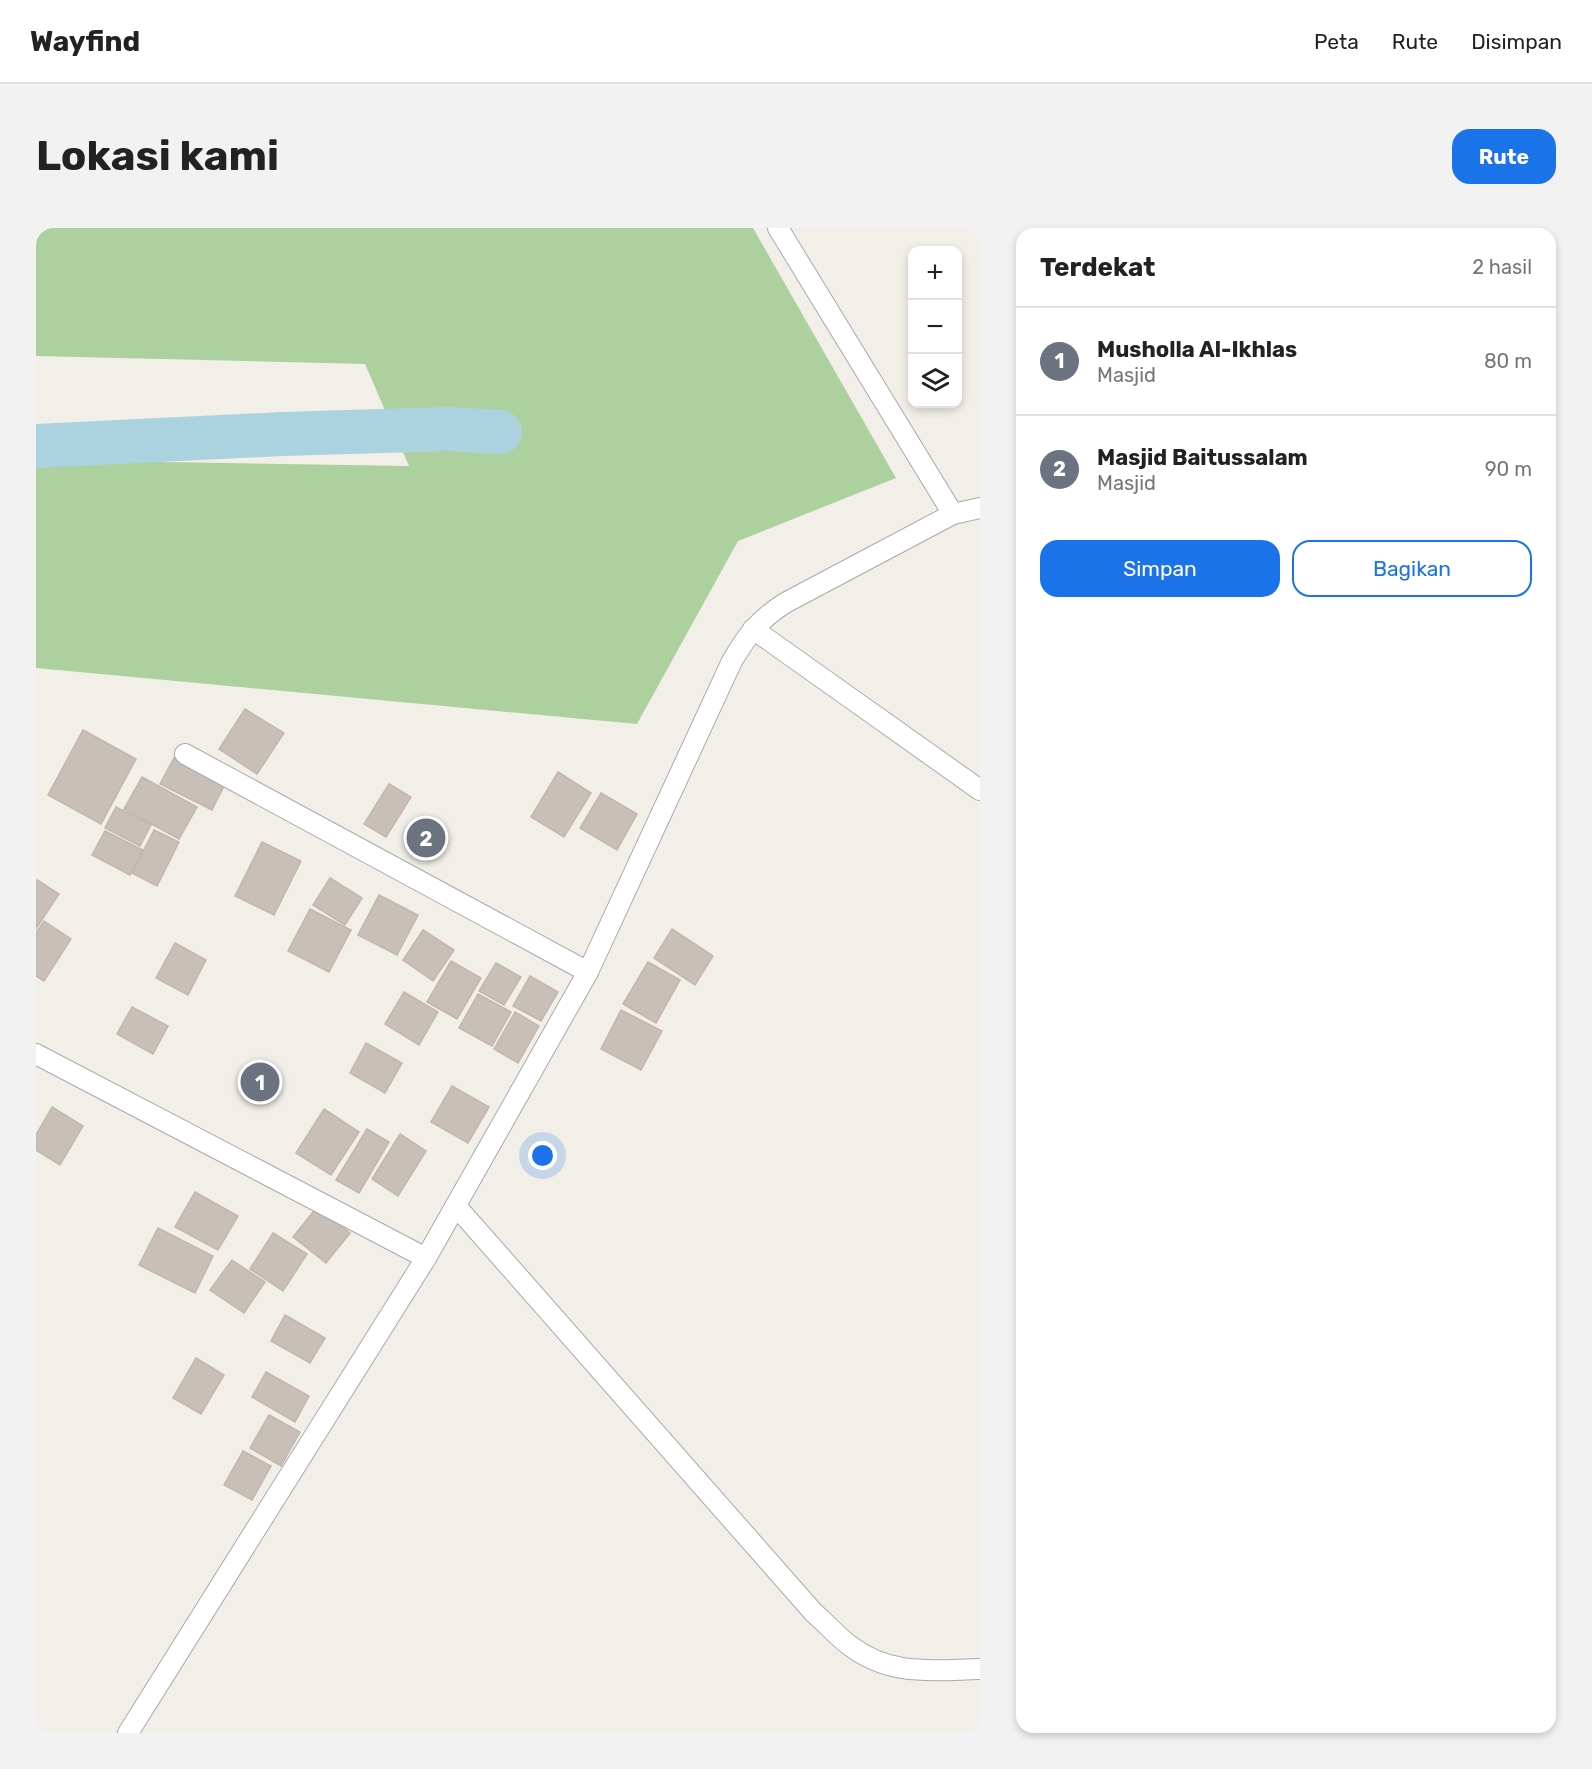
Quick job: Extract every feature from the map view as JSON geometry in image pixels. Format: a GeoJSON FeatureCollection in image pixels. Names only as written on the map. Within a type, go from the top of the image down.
{"type":"FeatureCollection","features":[{"type":"Feature","properties":{"kind":"street"},"geometry":{"type":"LineString","coordinates":[[778,228],[953,514]]}},
{"type":"Feature","properties":{"kind":"street"},"geometry":{"type":"LineString","coordinates":[[128,1733],[426,1258],[456,1206],[588,972],[732,661],[753,629],[768,614],[785,603],[953,514],[980,508]]}},
{"type":"Feature","properties":{"kind":"street"},"geometry":{"type":"LineString","coordinates":[[753,629],[980,789]]}},
{"type":"Feature","properties":{"kind":"street"},"geometry":{"type":"LineString","coordinates":[[185,754],[588,972]]}},
{"type":"Feature","properties":{"kind":"street"},"geometry":{"type":"LineString","coordinates":[[36,1054],[426,1258]]}},
{"type":"Feature","properties":{"kind":"street"},"geometry":{"type":"LineString","coordinates":[[456,1206],[814,1613],[849,1645],[878,1663],[909,1670],[980,1669]]}},
{"type":"Feature","properties":{"kind":"green space"},"geometry":{"type":"Polygon","coordinates":[[[36,228],[753,228],[896,478],[738,541],[637,724],[36,668],[36,460],[409,466],[365,364],[36,356],[36,228]]]}},
{"type":"Feature","properties":{"kind":"building"},"geometry":{"type":"Polygon","coordinates":[[[245,709],[284,733],[257,774],[219,749],[245,709]]]}},
{"type":"Feature","properties":{"kind":"building"},"geometry":{"type":"Polygon","coordinates":[[[83,730],[136,759],[101,824],[48,795],[83,730]]]}},
{"type":"Feature","properties":{"kind":"building"},"geometry":{"type":"Polygon","coordinates":[[[174,758],[225,784],[212,810],[160,784],[174,758]]]}},
{"type":"Feature","properties":{"kind":"building"},"geometry":{"type":"Polygon","coordinates":[[[558,772],[591,793],[564,837],[531,817],[558,772]]]}},
{"type":"Feature","properties":{"kind":"building"},"geometry":{"type":"Polygon","coordinates":[[[142,777],[197,807],[179,839],[124,809],[142,777]]]}},
{"type":"Feature","properties":{"kind":"building"},"geometry":{"type":"Polygon","coordinates":[[[389,784],[411,797],[386,837],[364,824],[389,784]]]}},
{"type":"Feature","properties":{"kind":"building"},"geometry":{"type":"Polygon","coordinates":[[[601,793],[637,814],[617,850],[580,828],[601,793]]]}},
{"type":"Feature","properties":{"kind":"building"},"geometry":{"type":"Polygon","coordinates":[[[116,807],[151,825],[140,846],[105,828],[116,807]]]}},
{"type":"Feature","properties":{"kind":"building"},"geometry":{"type":"Polygon","coordinates":[[[154,830],[179,842],[157,886],[132,873],[154,830]]]}},
{"type":"Feature","properties":{"kind":"building"},"geometry":{"type":"Polygon","coordinates":[[[105,831],[143,850],[130,875],[92,855],[105,831]]]}},
{"type":"Feature","properties":{"kind":"building"},"geometry":{"type":"Polygon","coordinates":[[[262,842],[301,861],[274,915],[235,896],[262,842]]]}},
{"type":"Feature","properties":{"kind":"building"},"geometry":{"type":"Polygon","coordinates":[[[330,878],[362,898],[345,925],[313,905],[330,878]]]}},
{"type":"Feature","properties":{"kind":"building"},"geometry":{"type":"Polygon","coordinates":[[[37,880],[59,894],[36,929],[36,882],[37,880]]]}},
{"type":"Feature","properties":{"kind":"building"},"geometry":{"type":"Polygon","coordinates":[[[379,895],[418,915],[397,955],[358,935],[379,895]]]}},
{"type":"Feature","properties":{"kind":"building"},"geometry":{"type":"Polygon","coordinates":[[[310,909],[351,930],[329,972],[288,951],[310,909]]]}},
{"type":"Feature","properties":{"kind":"building"},"geometry":{"type":"Polygon","coordinates":[[[44,921],[71,939],[44,981],[36,976],[36,933],[44,921]]]}},
{"type":"Feature","properties":{"kind":"building"},"geometry":{"type":"Polygon","coordinates":[[[672,929],[713,956],[695,985],[654,958],[672,929]]]}},
{"type":"Feature","properties":{"kind":"building"},"geometry":{"type":"Polygon","coordinates":[[[423,930],[454,950],[433,981],[403,960],[423,930]]]}},
{"type":"Feature","properties":{"kind":"building"},"geometry":{"type":"Polygon","coordinates":[[[175,943],[206,960],[188,995],[156,978],[175,943]]]}},
{"type":"Feature","properties":{"kind":"building"},"geometry":{"type":"Polygon","coordinates":[[[451,961],[481,978],[457,1019],[427,1002],[451,961]]]}},
{"type":"Feature","properties":{"kind":"building"},"geometry":{"type":"Polygon","coordinates":[[[648,962],[680,980],[656,1023],[623,1004],[648,962]]]}},
{"type":"Feature","properties":{"kind":"building"},"geometry":{"type":"Polygon","coordinates":[[[496,963],[521,977],[504,1005],[479,991],[496,963]]]}},
{"type":"Feature","properties":{"kind":"building"},"geometry":{"type":"Polygon","coordinates":[[[530,976],[558,992],[541,1021],[513,1006],[530,976]]]}},
{"type":"Feature","properties":{"kind":"building"},"geometry":{"type":"Polygon","coordinates":[[[404,992],[438,1012],[419,1045],[385,1024],[404,992]]]}},
{"type":"Feature","properties":{"kind":"building"},"geometry":{"type":"Polygon","coordinates":[[[478,994],[511,1012],[492,1046],[459,1028],[478,994]]]}},
{"type":"Feature","properties":{"kind":"building"},"geometry":{"type":"Polygon","coordinates":[[[132,1007],[168,1026],[153,1054],[117,1034],[132,1007]]]}},
{"type":"Feature","properties":{"kind":"building"},"geometry":{"type":"Polygon","coordinates":[[[621,1010],[662,1031],[641,1070],[601,1049],[621,1010]]]}},
{"type":"Feature","properties":{"kind":"building"},"geometry":{"type":"Polygon","coordinates":[[[515,1012],[539,1026],[518,1063],[494,1049],[515,1012]]]}},
{"type":"Feature","properties":{"kind":"building"},"geometry":{"type":"Polygon","coordinates":[[[366,1043],[402,1063],[385,1093],[350,1073],[366,1043]]]}},
{"type":"Feature","properties":{"kind":"building"},"geometry":{"type":"Polygon","coordinates":[[[452,1086],[489,1107],[468,1143],[431,1122],[452,1086]]]}},
{"type":"Feature","properties":{"kind":"building"},"geometry":{"type":"Polygon","coordinates":[[[52,1107],[83,1126],[60,1165],[36,1150],[36,1135],[52,1107]]]}},
{"type":"Feature","properties":{"kind":"building"},"geometry":{"type":"Polygon","coordinates":[[[324,1109],[359,1132],[331,1175],[296,1153],[324,1109]]]}},
{"type":"Feature","properties":{"kind":"building"},"geometry":{"type":"Polygon","coordinates":[[[367,1129],[389,1142],[359,1193],[336,1180],[367,1129]]]}},
{"type":"Feature","properties":{"kind":"building"},"geometry":{"type":"Polygon","coordinates":[[[400,1134],[426,1151],[398,1196],[372,1179],[400,1134]]]}},
{"type":"Feature","properties":{"kind":"building"},"geometry":{"type":"Polygon","coordinates":[[[195,1192],[238,1216],[218,1250],[175,1227],[195,1192]]]}},
{"type":"Feature","properties":{"kind":"building"},"geometry":{"type":"Polygon","coordinates":[[[317,1207],[350,1233],[326,1263],[293,1237],[317,1207]]]}},
{"type":"Feature","properties":{"kind":"building"},"geometry":{"type":"Polygon","coordinates":[[[158,1228],[213,1256],[195,1293],[139,1265],[158,1228]]]}},
{"type":"Feature","properties":{"kind":"building"},"geometry":{"type":"Polygon","coordinates":[[[273,1233],[307,1254],[283,1291],[250,1269],[273,1233]]]}},
{"type":"Feature","properties":{"kind":"building"},"geometry":{"type":"Polygon","coordinates":[[[232,1260],[265,1282],[244,1313],[210,1290],[232,1260]]]}},
{"type":"Feature","properties":{"kind":"building"},"geometry":{"type":"Polygon","coordinates":[[[285,1315],[325,1338],[310,1363],[271,1341],[285,1315]]]}},
{"type":"Feature","properties":{"kind":"building"},"geometry":{"type":"Polygon","coordinates":[[[196,1358],[224,1375],[201,1414],[173,1398],[196,1358]]]}},
{"type":"Feature","properties":{"kind":"building"},"geometry":{"type":"Polygon","coordinates":[[[266,1372],[309,1396],[295,1422],[252,1397],[266,1372]]]}},
{"type":"Feature","properties":{"kind":"building"},"geometry":{"type":"Polygon","coordinates":[[[269,1415],[300,1432],[281,1466],[250,1448],[269,1415]]]}},
{"type":"Feature","properties":{"kind":"building"},"geometry":{"type":"Polygon","coordinates":[[[243,1451],[271,1466],[252,1500],[224,1485],[243,1451]]]}},
{"type":"Feature","properties":{"kind":"waterway"},"geometry":{"type":"LineString","coordinates":[[36,446],[283,434],[449,429],[500,432]]}},
{"type":"Feature","properties":{"kind":"place","name":"Masjid Baitussalam"},"geometry":{"type":"Point","coordinates":[426,838]}},
{"type":"Feature","properties":{"kind":"place","name":"Musholla Al-Ikhlas"},"geometry":{"type":"Point","coordinates":[260,1082]}}]}
